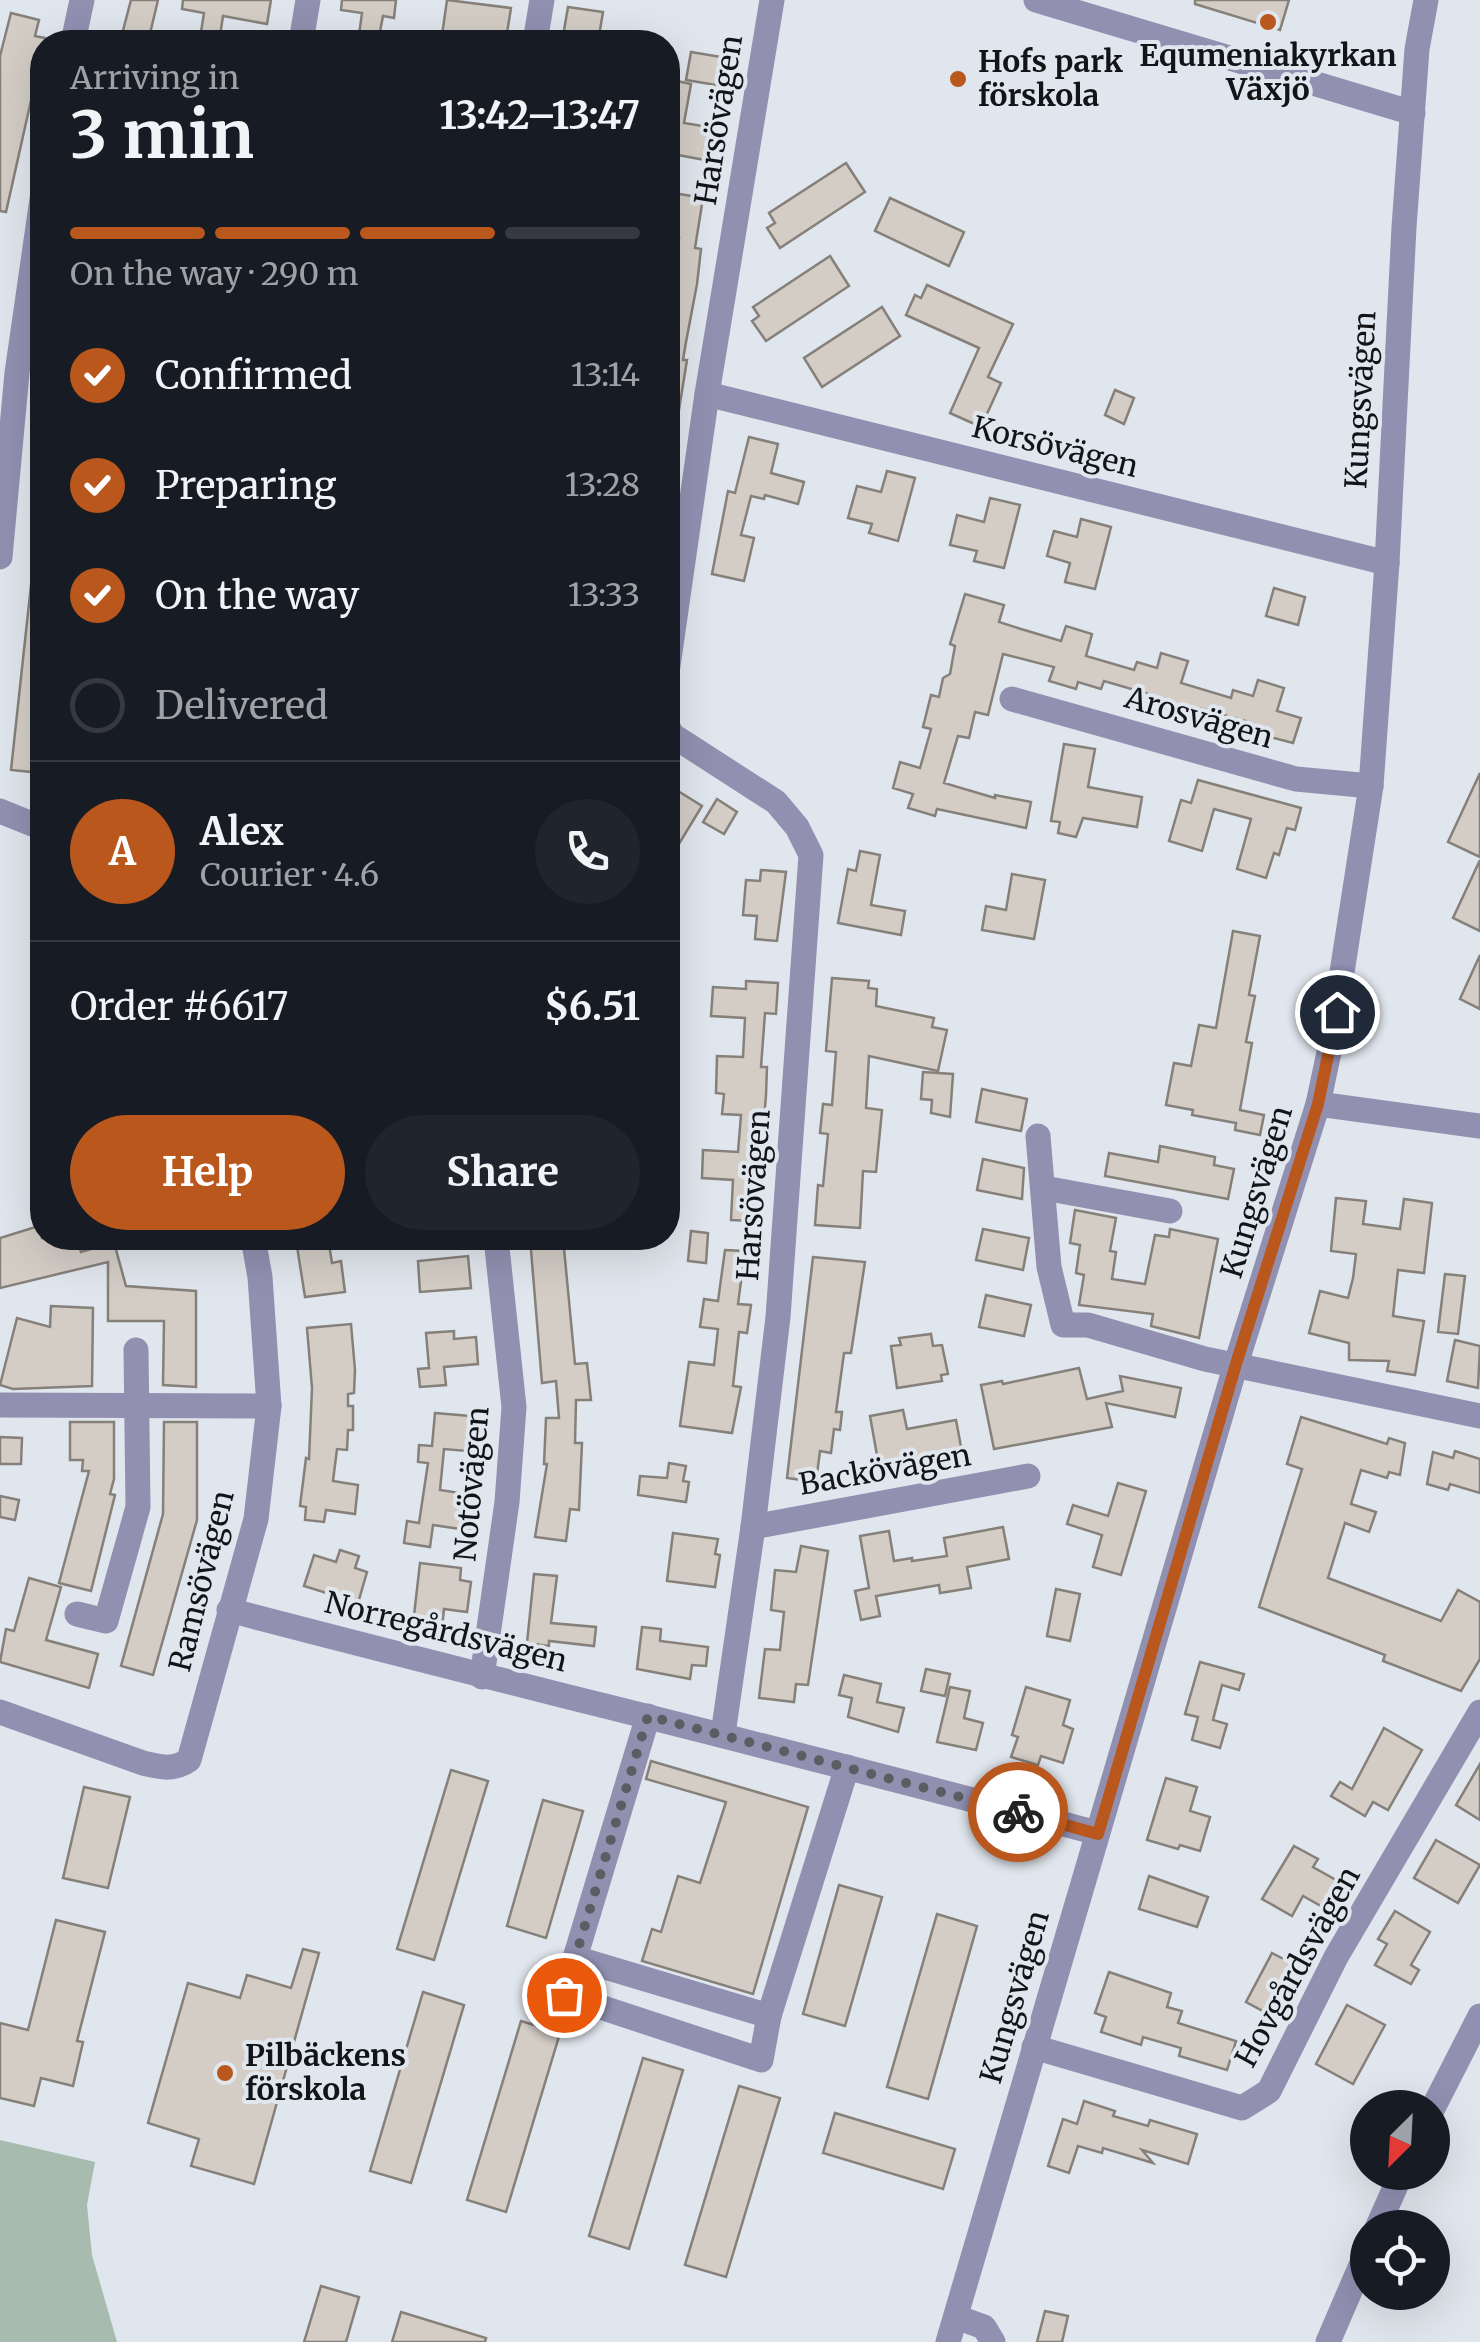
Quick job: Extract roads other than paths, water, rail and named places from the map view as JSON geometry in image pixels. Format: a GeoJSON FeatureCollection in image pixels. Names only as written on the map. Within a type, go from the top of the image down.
{"type":"FeatureCollection","features":[{"type":"Feature","properties":{"kind":"street"},"geometry":{"type":"LineString","coordinates":[[76,30],[82,0]]}},
{"type":"Feature","properties":{"kind":"street"},"geometry":{"type":"LineString","coordinates":[[303,30],[308,0]]}},
{"type":"Feature","properties":{"kind":"street"},"geometry":{"type":"LineString","coordinates":[[536,30],[542,0]]}},
{"type":"Feature","properties":{"kind":"street","name":"Harsövägen"},"geometry":{"type":"LineString","coordinates":[[680,582],[772,0]]}},
{"type":"Feature","properties":{"kind":"street"},"geometry":{"type":"LineString","coordinates":[[1036,0],[1413,114]]}},
{"type":"Feature","properties":{"kind":"street","name":"Kungsvägen"},"geometry":{"type":"LineString","coordinates":[[1410,0],[1417,50]]}},
{"type":"Feature","properties":{"kind":"street","name":"Kungsvägen"},"geometry":{"type":"LineString","coordinates":[[948,2342],[1236,1364],[1318,1104],[1343,980],[1371,786],[1417,50],[1426,0]]}},
{"type":"Feature","properties":{"kind":"street"},"geometry":{"type":"LineString","coordinates":[[0,557],[17,373],[30,283]]}},
{"type":"Feature","properties":{"kind":"street","name":"Korsövägen"},"geometry":{"type":"LineString","coordinates":[[707,394],[1387,563]]}},
{"type":"Feature","properties":{"kind":"street","name":"Arosvägen"},"geometry":{"type":"LineString","coordinates":[[1012,699],[1296,779],[1371,786]]}},
{"type":"Feature","properties":{"kind":"street","name":"Harsövägen"},"geometry":{"type":"LineString","coordinates":[[680,740],[776,802],[797,827],[811,855],[778,1317],[723,1734]]}},
{"type":"Feature","properties":{"kind":"street"},"geometry":{"type":"LineString","coordinates":[[0,811],[30,823]]}},
{"type":"Feature","properties":{"kind":"street"},"geometry":{"type":"LineString","coordinates":[[1318,1104],[1480,1126]]}},
{"type":"Feature","properties":{"kind":"street"},"geometry":{"type":"LineString","coordinates":[[1038,1136],[1049,1267],[1063,1325],[1088,1325],[1236,1364],[1480,1416]]}},
{"type":"Feature","properties":{"kind":"street"},"geometry":{"type":"LineString","coordinates":[[1044,1188],[1170,1211]]}},
{"type":"Feature","properties":{"kind":"street","name":"Ramsövägen"},"geometry":{"type":"LineString","coordinates":[[0,1712],[143,1763],[164,1768],[189,1760],[256,1520],[269,1406],[256,1250]]}},
{"type":"Feature","properties":{"kind":"street","name":"Notövägen"},"geometry":{"type":"LineString","coordinates":[[482,1677],[507,1502],[514,1407],[497,1250]]}},
{"type":"Feature","properties":{"kind":"street"},"geometry":{"type":"LineString","coordinates":[[77,1614],[106,1621],[138,1508],[136,1350]]}},
{"type":"Feature","properties":{"kind":"street"},"geometry":{"type":"LineString","coordinates":[[0,1404],[269,1406]]}},
{"type":"Feature","properties":{"kind":"street","name":"Backövägen"},"geometry":{"type":"LineString","coordinates":[[753,1527],[1028,1476]]}},
{"type":"Feature","properties":{"kind":"street","name":"Norregårdsvägen"},"geometry":{"type":"LineString","coordinates":[[228,1610],[482,1677],[723,1734],[1098,1834]]}},
{"type":"Feature","properties":{"kind":"street","name":"Hovgårdsvägen"},"geometry":{"type":"LineString","coordinates":[[1034,2047],[1242,2108],[1269,2091],[1336,1958],[1480,1712]]}},
{"type":"Feature","properties":{"kind":"street"},"geometry":{"type":"LineString","coordinates":[[648,1716],[564,1995],[761,2060],[769,2016],[847,1767]]}},
{"type":"Feature","properties":{"kind":"street"},"geometry":{"type":"LineString","coordinates":[[575,1958],[769,2016]]}},
{"type":"Feature","properties":{"kind":"street"},"geometry":{"type":"LineString","coordinates":[[1442,2090],[1480,2016]]}},
{"type":"Feature","properties":{"kind":"street"},"geometry":{"type":"LineString","coordinates":[[1328,2342],[1350,2291]]}},
{"type":"Feature","properties":{"kind":"street"},"geometry":{"type":"LineString","coordinates":[[956,2316],[984,2327],[993,2342]]}},
{"type":"Feature","properties":{"kind":"place","name":"Equmeniakyrkan Växjö"},"geometry":{"type":"Point","coordinates":[1268,22]}},
{"type":"Feature","properties":{"kind":"place","name":"Hofs park förskola"},"geometry":{"type":"Point","coordinates":[958,79]}},
{"type":"Feature","properties":{"kind":"place","name":"Pilbäckens förskola"},"geometry":{"type":"Point","coordinates":[225,2073]}}]}
